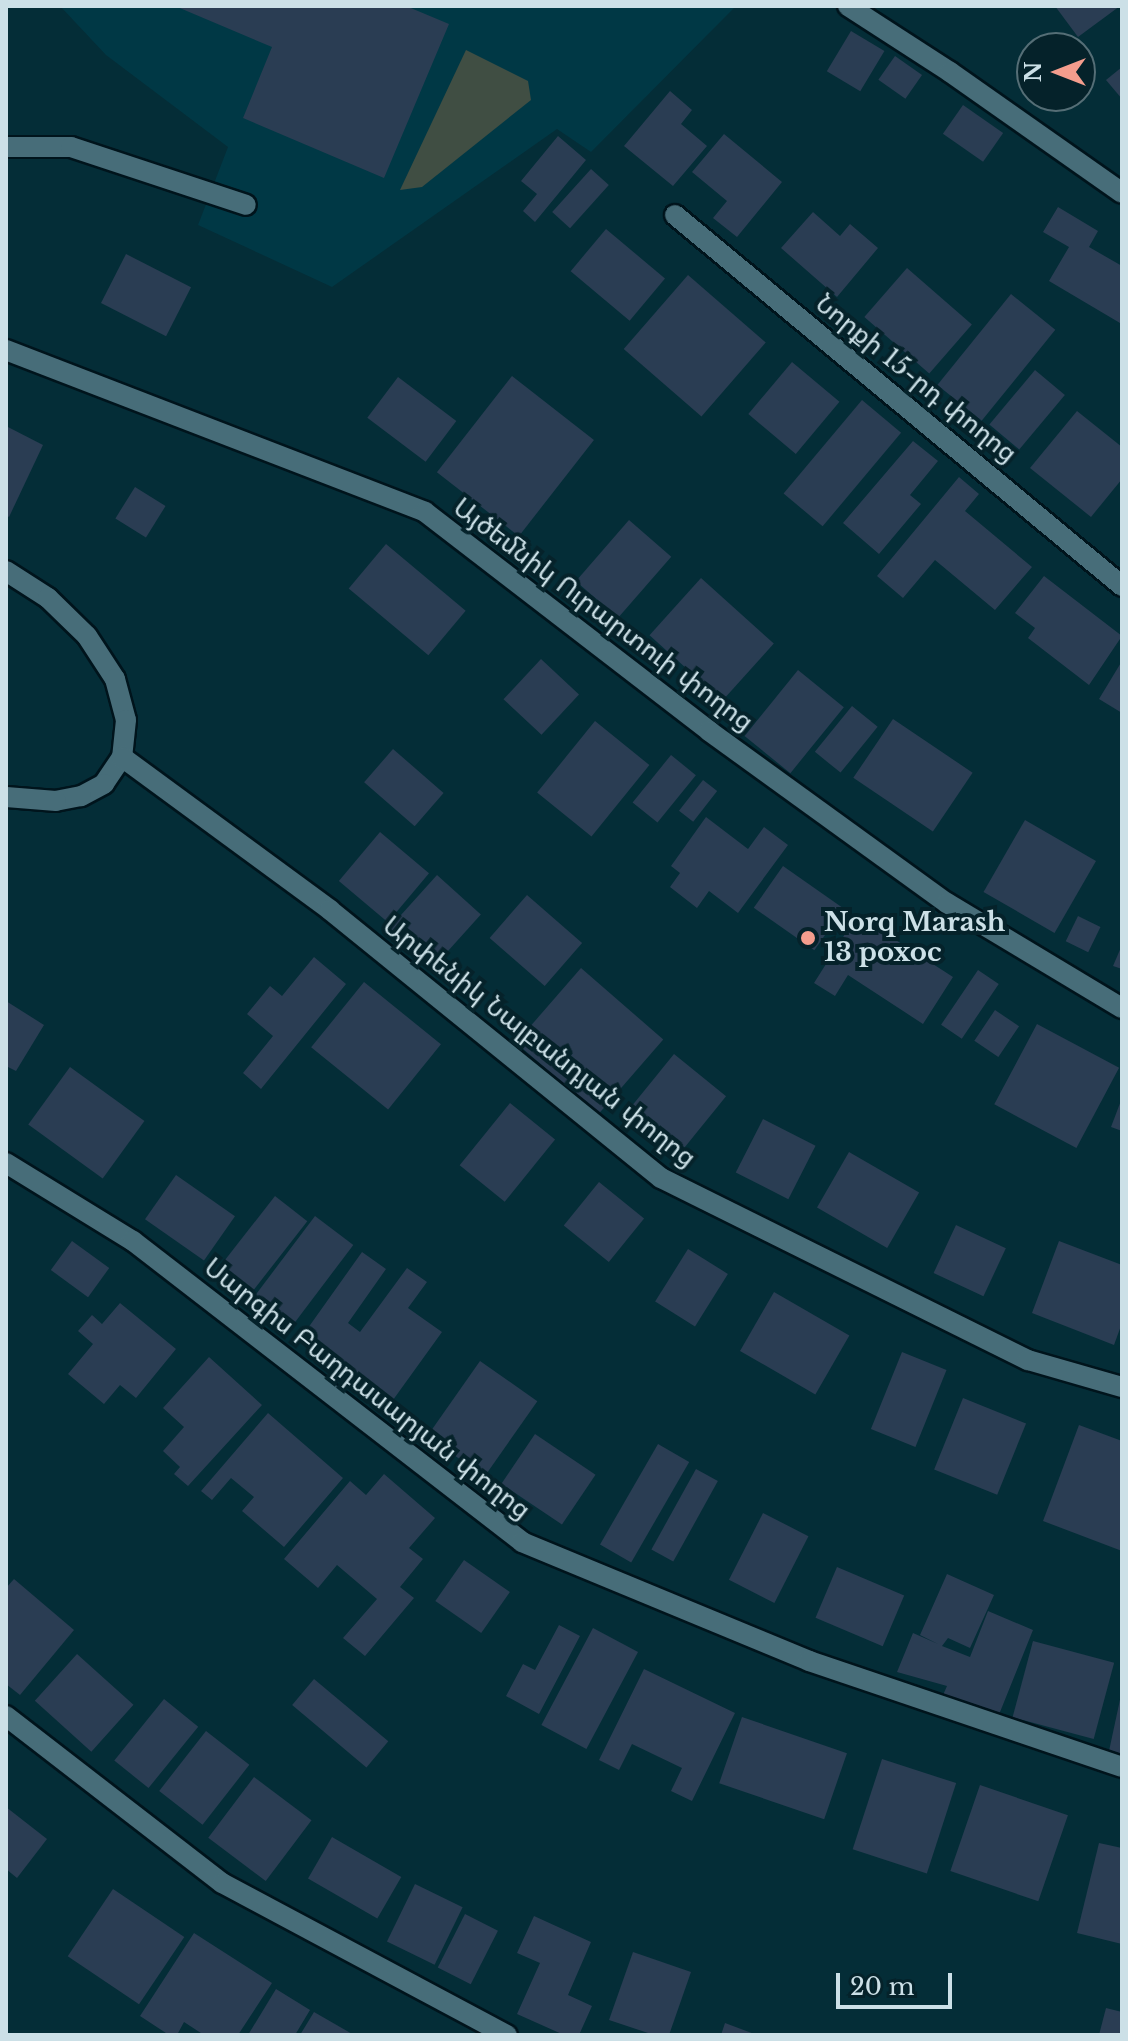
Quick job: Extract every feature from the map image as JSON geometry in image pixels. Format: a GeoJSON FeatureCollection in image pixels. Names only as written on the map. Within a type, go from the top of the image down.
{"type":"FeatureCollection","features":[{"type":"Feature","properties":{"kind":"street"},"geometry":{"type":"LineString","coordinates":[[848,6],[950,72],[1122,193]]}},
{"type":"Feature","properties":{"kind":"street"},"geometry":{"type":"LineString","coordinates":[[6,147],[71,147],[246,205]]}},
{"type":"Feature","properties":{"kind":"street","name":"Նորքի 15-րդ փողոց"},"geometry":{"type":"LineString","coordinates":[[675,215],[1122,586]]}},
{"type":"Feature","properties":{"kind":"street","name":"Այծեմնիկ Ուրարտուի փողոց"},"geometry":{"type":"LineString","coordinates":[[6,350],[425,512],[709,731],[947,903],[1122,1008]]}},
{"type":"Feature","properties":{"kind":"street"},"geometry":{"type":"LineString","coordinates":[[6,571],[48,598],[104,657],[124,701],[126,720],[122,757],[104,784],[81,796],[34,802],[6,797]]}},
{"type":"Feature","properties":{"kind":"street","name":"Արփենիկ Նալբանդյան փողոց"},"geometry":{"type":"LineString","coordinates":[[122,757],[330,910],[661,1178],[1028,1360],[1122,1387]]}},
{"type":"Feature","properties":{"kind":"street","name":"Սարգիս Բաղդասարյան փողոց"},"geometry":{"type":"LineString","coordinates":[[6,1163],[133,1241],[522,1542],[809,1661],[1122,1767]]}},
{"type":"Feature","properties":{"kind":"street"},"geometry":{"type":"LineString","coordinates":[[6,1716],[222,1883],[507,2035]]}},
{"type":"Feature","properties":{"kind":"shaded area"},"geometry":{"type":"Polygon","coordinates":[[[60,6],[736,6],[591,152],[557,129],[332,287],[198,225],[228,147],[106,55],[60,6]]]}},
{"type":"Feature","properties":{"kind":"green space"},"geometry":{"type":"Polygon","coordinates":[[[466,50],[528,81],[531,100],[422,187],[400,190],[466,50]]]}},
{"type":"Feature","properties":{"kind":"building"},"geometry":{"type":"Polygon","coordinates":[[[175,6],[406,6],[449,24],[384,178],[243,118],[272,47],[175,6]]]}},
{"type":"Feature","properties":{"kind":"building"},"geometry":{"type":"Polygon","coordinates":[[[1055,6],[1120,6],[1085,32],[1074,32],[1055,6]]]}},
{"type":"Feature","properties":{"kind":"building"},"geometry":{"type":"Polygon","coordinates":[[[851,31],[884,51],[860,91],[827,71],[851,31]]]}},
{"type":"Feature","properties":{"kind":"building"},"geometry":{"type":"Polygon","coordinates":[[[895,56],[922,75],[905,99],[878,80],[895,56]]]}},
{"type":"Feature","properties":{"kind":"building"},"geometry":{"type":"Polygon","coordinates":[[[1122,67],[1122,99],[1106,80],[1122,67]]]}},
{"type":"Feature","properties":{"kind":"building"},"geometry":{"type":"Polygon","coordinates":[[[670,91],[692,110],[681,124],[707,146],[673,186],[624,146],[670,91]]]}},
{"type":"Feature","properties":{"kind":"building"},"geometry":{"type":"Polygon","coordinates":[[[963,105],[1003,133],[983,162],[943,134],[963,105]]]}},
{"type":"Feature","properties":{"kind":"building"},"geometry":{"type":"Polygon","coordinates":[[[724,134],[782,182],[737,237],[713,218],[727,201],[692,172],[724,134]]]}},
{"type":"Feature","properties":{"kind":"building"},"geometry":{"type":"Polygon","coordinates":[[[558,136],[586,160],[535,222],[523,211],[537,194],[521,181],[558,136]]]}},
{"type":"Feature","properties":{"kind":"building"},"geometry":{"type":"Polygon","coordinates":[[[591,169],[609,185],[570,228],[552,212],[591,169]]]}},
{"type":"Feature","properties":{"kind":"building"},"geometry":{"type":"Polygon","coordinates":[[[1058,207],[1098,231],[1089,247],[1122,266],[1120,323],[1049,281],[1069,247],[1043,232],[1058,207]]]}},
{"type":"Feature","properties":{"kind":"building"},"geometry":{"type":"Polygon","coordinates":[[[813,212],[840,236],[850,224],[878,248],[837,297],[781,248],[813,212]]]}},
{"type":"Feature","properties":{"kind":"building"},"geometry":{"type":"Polygon","coordinates":[[[606,229],[665,278],[630,321],[571,271],[606,229]]]}},
{"type":"Feature","properties":{"kind":"building"},"geometry":{"type":"Polygon","coordinates":[[[126,254],[191,287],[166,336],[101,303],[126,254]]]}},
{"type":"Feature","properties":{"kind":"building"},"geometry":{"type":"Polygon","coordinates":[[[907,268],[972,324],[929,373],[864,317],[907,268]]]}},
{"type":"Feature","properties":{"kind":"building"},"geometry":{"type":"Polygon","coordinates":[[[688,275],[766,343],[701,417],[624,349],[688,275]]]}},
{"type":"Feature","properties":{"kind":"building"},"geometry":{"type":"Polygon","coordinates":[[[1011,294],[1055,330],[982,421],[937,385],[1011,294]]]}},
{"type":"Feature","properties":{"kind":"building"},"geometry":{"type":"Polygon","coordinates":[[[792,362],[839,402],[796,454],[748,414],[792,362]]]}},
{"type":"Feature","properties":{"kind":"building"},"geometry":{"type":"Polygon","coordinates":[[[1035,370],[1065,395],[1019,449],[989,424],[1035,370]]]}},
{"type":"Feature","properties":{"kind":"building"},"geometry":{"type":"Polygon","coordinates":[[[512,376],[594,440],[519,536],[437,472],[512,376]]]}},
{"type":"Feature","properties":{"kind":"building"},"geometry":{"type":"Polygon","coordinates":[[[398,377],[456,421],[426,462],[367,418],[398,377]]]}},
{"type":"Feature","properties":{"kind":"building"},"geometry":{"type":"Polygon","coordinates":[[[862,400],[901,433],[823,526],[784,493],[862,400]]]}},
{"type":"Feature","properties":{"kind":"building"},"geometry":{"type":"Polygon","coordinates":[[[1077,411],[1122,447],[1122,479],[1091,517],[1030,468],[1077,411]]]}},
{"type":"Feature","properties":{"kind":"building"},"geometry":{"type":"Polygon","coordinates":[[[6,426],[43,445],[9,517],[6,515],[6,426]]]}},
{"type":"Feature","properties":{"kind":"building"},"geometry":{"type":"Polygon","coordinates":[[[913,441],[938,461],[910,495],[921,504],[879,554],[843,523],[913,441]]]}},
{"type":"Feature","properties":{"kind":"building"},"geometry":{"type":"Polygon","coordinates":[[[959,477],[979,494],[965,511],[1032,567],[995,610],[935,560],[903,598],[877,576],[959,477]]]}},
{"type":"Feature","properties":{"kind":"building"},"geometry":{"type":"Polygon","coordinates":[[[135,487],[166,506],[146,537],[115,518],[135,487]]]}},
{"type":"Feature","properties":{"kind":"building"},"geometry":{"type":"Polygon","coordinates":[[[629,520],[671,557],[618,618],[576,581],[629,520]]]}},
{"type":"Feature","properties":{"kind":"building"},"geometry":{"type":"Polygon","coordinates":[[[386,544],[466,611],[428,655],[349,588],[386,544]]]}},
{"type":"Feature","properties":{"kind":"building"},"geometry":{"type":"Polygon","coordinates":[[[1044,576],[1122,636],[1089,685],[1028,638],[1035,628],[1015,613],[1044,576]]]}},
{"type":"Feature","properties":{"kind":"building"},"geometry":{"type":"Polygon","coordinates":[[[701,578],[774,644],[722,701],[649,635],[701,578]]]}},
{"type":"Feature","properties":{"kind":"building"},"geometry":{"type":"Polygon","coordinates":[[[541,659],[579,694],[542,735],[503,699],[541,659]]]}},
{"type":"Feature","properties":{"kind":"building"},"geometry":{"type":"Polygon","coordinates":[[[1122,661],[1122,713],[1099,699],[1122,661]]]}},
{"type":"Feature","properties":{"kind":"building"},"geometry":{"type":"Polygon","coordinates":[[[798,670],[844,707],[790,773],[745,736],[798,670]]]}},
{"type":"Feature","properties":{"kind":"building"},"geometry":{"type":"Polygon","coordinates":[[[852,706],[878,727],[841,773],[815,752],[852,706]]]}},
{"type":"Feature","properties":{"kind":"building"},"geometry":{"type":"Polygon","coordinates":[[[893,719],[973,773],[933,832],[853,778],[893,719]]]}},
{"type":"Feature","properties":{"kind":"building"},"geometry":{"type":"Polygon","coordinates":[[[595,721],[649,765],[592,837],[537,792],[595,721]]]}},
{"type":"Feature","properties":{"kind":"building"},"geometry":{"type":"Polygon","coordinates":[[[393,749],[444,793],[415,826],[364,782],[393,749]]]}},
{"type":"Feature","properties":{"kind":"building"},"geometry":{"type":"Polygon","coordinates":[[[671,755],[696,775],[657,823],[633,802],[671,755]]]}},
{"type":"Feature","properties":{"kind":"building"},"geometry":{"type":"Polygon","coordinates":[[[703,780],[717,791],[693,822],[679,811],[703,780]]]}},
{"type":"Feature","properties":{"kind":"building"},"geometry":{"type":"Polygon","coordinates":[[[706,817],[748,849],[764,827],[788,845],[738,913],[709,891],[697,908],[670,887],[680,873],[671,866],[706,817]]]}},
{"type":"Feature","properties":{"kind":"building"},"geometry":{"type":"Polygon","coordinates":[[[1025,820],[1096,861],[1055,933],[984,892],[1025,820]]]}},
{"type":"Feature","properties":{"kind":"building"},"geometry":{"type":"Polygon","coordinates":[[[380,832],[429,873],[388,922],[339,881],[380,832]]]}},
{"type":"Feature","properties":{"kind":"building"},"geometry":{"type":"Polygon","coordinates":[[[783,866],[844,908],[814,950],[754,908],[783,866]]]}},
{"type":"Feature","properties":{"kind":"building"},"geometry":{"type":"Polygon","coordinates":[[[437,875],[481,914],[433,968],[389,929],[437,875]]]}},
{"type":"Feature","properties":{"kind":"building"},"geometry":{"type":"Polygon","coordinates":[[[527,895],[582,943],[545,986],[490,938],[527,895]]]}},
{"type":"Feature","properties":{"kind":"building"},"geometry":{"type":"Polygon","coordinates":[[[857,915],[953,977],[923,1024],[848,975],[835,996],[814,983],[857,915]]]}},
{"type":"Feature","properties":{"kind":"building"},"geometry":{"type":"Polygon","coordinates":[[[1078,916],[1100,927],[1088,952],[1066,941],[1078,916]]]}},
{"type":"Feature","properties":{"kind":"building"},"geometry":{"type":"Polygon","coordinates":[[[1122,945],[1122,969],[1113,966],[1122,945]]]}},
{"type":"Feature","properties":{"kind":"building"},"geometry":{"type":"Polygon","coordinates":[[[314,957],[346,984],[261,1089],[243,1073],[273,1036],[247,1014],[270,986],[282,996],[314,957]]]}},
{"type":"Feature","properties":{"kind":"building"},"geometry":{"type":"Polygon","coordinates":[[[581,968],[663,1040],[598,1114],[516,1043],[581,968]]]}},
{"type":"Feature","properties":{"kind":"building"},"geometry":{"type":"Polygon","coordinates":[[[978,970],[999,984],[962,1039],[941,1025],[978,970]]]}},
{"type":"Feature","properties":{"kind":"building"},"geometry":{"type":"Polygon","coordinates":[[[364,982],[441,1044],[388,1110],[311,1047],[364,982]]]}},
{"type":"Feature","properties":{"kind":"building"},"geometry":{"type":"Polygon","coordinates":[[[6,1001],[44,1025],[16,1071],[6,1066],[6,1001]]]}},
{"type":"Feature","properties":{"kind":"building"},"geometry":{"type":"Polygon","coordinates":[[[995,1010],[1019,1026],[998,1057],[974,1041],[995,1010]]]}},
{"type":"Feature","properties":{"kind":"building"},"geometry":{"type":"Polygon","coordinates":[[[1037,1024],[1119,1068],[1076,1148],[994,1104],[1037,1024]]]}},
{"type":"Feature","properties":{"kind":"building"},"geometry":{"type":"Polygon","coordinates":[[[674,1054],[726,1096],[685,1147],[632,1105],[674,1054]]]}},
{"type":"Feature","properties":{"kind":"building"},"geometry":{"type":"Polygon","coordinates":[[[70,1067],[144,1121],[103,1179],[28,1124],[70,1067]]]}},
{"type":"Feature","properties":{"kind":"building"},"geometry":{"type":"Polygon","coordinates":[[[1122,1098],[1122,1131],[1111,1127],[1122,1098]]]}},
{"type":"Feature","properties":{"kind":"building"},"geometry":{"type":"Polygon","coordinates":[[[510,1103],[555,1140],[505,1202],[460,1165],[510,1103]]]}},
{"type":"Feature","properties":{"kind":"building"},"geometry":{"type":"Polygon","coordinates":[[[763,1119],[816,1146],[788,1199],[736,1172],[763,1119]]]}},
{"type":"Feature","properties":{"kind":"building"},"geometry":{"type":"Polygon","coordinates":[[[849,1152],[919,1192],[887,1248],[817,1207],[849,1152]]]}},
{"type":"Feature","properties":{"kind":"building"},"geometry":{"type":"Polygon","coordinates":[[[176,1175],[235,1216],[204,1261],[145,1219],[176,1175]]]}},
{"type":"Feature","properties":{"kind":"building"},"geometry":{"type":"Polygon","coordinates":[[[599,1182],[644,1219],[609,1262],[564,1226],[599,1182]]]}},
{"type":"Feature","properties":{"kind":"building"},"geometry":{"type":"Polygon","coordinates":[[[275,1196],[307,1221],[251,1294],[218,1268],[275,1196]]]}},
{"type":"Feature","properties":{"kind":"building"},"geometry":{"type":"Polygon","coordinates":[[[315,1216],[353,1245],[292,1326],[254,1297],[315,1216]]]}},
{"type":"Feature","properties":{"kind":"building"},"geometry":{"type":"Polygon","coordinates":[[[956,1225],[1006,1248],[983,1296],[934,1273],[956,1225]]]}},
{"type":"Feature","properties":{"kind":"building"},"geometry":{"type":"Polygon","coordinates":[[[72,1241],[109,1268],[88,1297],[51,1270],[72,1241]]]}},
{"type":"Feature","properties":{"kind":"building"},"geometry":{"type":"Polygon","coordinates":[[[1059,1241],[1122,1265],[1122,1323],[1114,1345],[1032,1313],[1059,1241]]]}},
{"type":"Feature","properties":{"kind":"building"},"geometry":{"type":"Polygon","coordinates":[[[688,1249],[728,1274],[695,1326],[655,1302],[688,1249]]]}},
{"type":"Feature","properties":{"kind":"building"},"geometry":{"type":"Polygon","coordinates":[[[362,1252],[386,1269],[348,1323],[360,1332],[407,1268],[427,1282],[408,1308],[442,1332],[393,1400],[303,1335],[362,1252]]]}},
{"type":"Feature","properties":{"kind":"building"},"geometry":{"type":"Polygon","coordinates":[[[774,1292],[849,1336],[815,1394],[740,1351],[774,1292]]]}},
{"type":"Feature","properties":{"kind":"building"},"geometry":{"type":"Polygon","coordinates":[[[120,1303],[176,1349],[136,1398],[120,1385],[104,1404],[68,1374],[93,1344],[78,1331],[92,1315],[102,1324],[120,1303]]]}},
{"type":"Feature","properties":{"kind":"building"},"geometry":{"type":"Polygon","coordinates":[[[902,1352],[947,1370],[915,1447],[871,1429],[902,1352]]]}},
{"type":"Feature","properties":{"kind":"building"},"geometry":{"type":"Polygon","coordinates":[[[209,1357],[262,1405],[188,1486],[174,1474],[180,1467],[163,1451],[184,1427],[163,1408],[209,1357]]]}},
{"type":"Feature","properties":{"kind":"building"},"geometry":{"type":"Polygon","coordinates":[[[480,1361],[537,1401],[485,1477],[427,1436],[480,1361]]]}},
{"type":"Feature","properties":{"kind":"building"},"geometry":{"type":"Polygon","coordinates":[[[963,1398],[1026,1423],[997,1495],[934,1469],[963,1398]]]}},
{"type":"Feature","properties":{"kind":"building"},"geometry":{"type":"Polygon","coordinates":[[[268,1413],[343,1478],[284,1547],[242,1511],[254,1497],[231,1478],[212,1500],[201,1491],[268,1413]]]}},
{"type":"Feature","properties":{"kind":"building"},"geometry":{"type":"Polygon","coordinates":[[[1079,1425],[1122,1441],[1122,1551],[1043,1521],[1079,1425]]]}},
{"type":"Feature","properties":{"kind":"building"},"geometry":{"type":"Polygon","coordinates":[[[535,1434],[596,1475],[562,1525],[501,1484],[535,1434]]]}},
{"type":"Feature","properties":{"kind":"building"},"geometry":{"type":"Polygon","coordinates":[[[658,1444],[689,1462],[631,1562],[600,1544],[658,1444]]]}},
{"type":"Feature","properties":{"kind":"building"},"geometry":{"type":"Polygon","coordinates":[[[696,1469],[718,1481],[673,1562],[651,1549],[696,1469]]]}},
{"type":"Feature","properties":{"kind":"building"},"geometry":{"type":"Polygon","coordinates":[[[384,1474],[435,1518],[409,1548],[423,1559],[400,1587],[414,1598],[365,1656],[343,1638],[377,1599],[337,1565],[318,1588],[284,1559],[350,1481],[366,1495],[384,1474]]]}},
{"type":"Feature","properties":{"kind":"building"},"geometry":{"type":"Polygon","coordinates":[[[763,1513],[808,1536],[774,1603],[729,1580],[763,1513]]]}},
{"type":"Feature","properties":{"kind":"building"},"geometry":{"type":"Polygon","coordinates":[[[464,1560],[510,1592],[481,1633],[435,1601],[464,1560]]]}},
{"type":"Feature","properties":{"kind":"building"},"geometry":{"type":"Polygon","coordinates":[[[837,1567],[904,1596],[883,1646],[816,1618],[837,1567]]]}},
{"type":"Feature","properties":{"kind":"building"},"geometry":{"type":"Polygon","coordinates":[[[947,1574],[994,1595],[970,1648],[948,1638],[942,1646],[970,1657],[988,1611],[1033,1630],[998,1717],[943,1695],[947,1686],[897,1672],[913,1633],[938,1644],[920,1635],[947,1574]]]}},
{"type":"Feature","properties":{"kind":"building"},"geometry":{"type":"Polygon","coordinates":[[[14,1579],[74,1630],[20,1695],[6,1684],[6,1588],[14,1579]]]}},
{"type":"Feature","properties":{"kind":"building"},"geometry":{"type":"Polygon","coordinates":[[[559,1625],[580,1636],[539,1714],[506,1696],[523,1664],[535,1670],[559,1625]]]}},
{"type":"Feature","properties":{"kind":"building"},"geometry":{"type":"Polygon","coordinates":[[[593,1628],[638,1652],[586,1749],[541,1725],[593,1628]]]}},
{"type":"Feature","properties":{"kind":"building"},"geometry":{"type":"Polygon","coordinates":[[[1033,1641],[1114,1663],[1094,1739],[1013,1717],[1033,1641]]]}},
{"type":"Feature","properties":{"kind":"building"},"geometry":{"type":"Polygon","coordinates":[[[77,1654],[133,1705],[91,1752],[35,1701],[77,1654]]]}},
{"type":"Feature","properties":{"kind":"building"},"geometry":{"type":"Polygon","coordinates":[[[644,1669],[735,1713],[692,1801],[671,1791],[682,1768],[632,1744],[619,1770],[599,1760],[644,1669]]]}},
{"type":"Feature","properties":{"kind":"building"},"geometry":{"type":"Polygon","coordinates":[[[314,1679],[388,1741],[366,1767],[292,1705],[314,1679]]]}},
{"type":"Feature","properties":{"kind":"building"},"geometry":{"type":"Polygon","coordinates":[[[1122,1695],[1122,1754],[1109,1751],[1122,1695]]]}},
{"type":"Feature","properties":{"kind":"building"},"geometry":{"type":"Polygon","coordinates":[[[164,1699],[198,1727],[148,1788],[114,1760],[164,1699]]]}},
{"type":"Feature","properties":{"kind":"building"},"geometry":{"type":"Polygon","coordinates":[[[742,1717],[847,1753],[824,1819],[719,1783],[742,1717]]]}},
{"type":"Feature","properties":{"kind":"building"},"geometry":{"type":"Polygon","coordinates":[[[206,1731],[249,1765],[203,1825],[159,1791],[206,1731]]]}},
{"type":"Feature","properties":{"kind":"building"},"geometry":{"type":"Polygon","coordinates":[[[882,1759],[956,1783],[927,1873],[853,1849],[882,1759]]]}},
{"type":"Feature","properties":{"kind":"building"},"geometry":{"type":"Polygon","coordinates":[[[254,1777],[312,1820],[266,1881],[208,1838],[254,1777]]]}},
{"type":"Feature","properties":{"kind":"building"},"geometry":{"type":"Polygon","coordinates":[[[980,1785],[1068,1815],[1038,1901],[950,1871],[980,1785]]]}},
{"type":"Feature","properties":{"kind":"building"},"geometry":{"type":"Polygon","coordinates":[[[6,1807],[47,1839],[17,1878],[6,1869],[6,1807]]]}},
{"type":"Feature","properties":{"kind":"building"},"geometry":{"type":"Polygon","coordinates":[[[332,1837],[401,1877],[377,1919],[308,1879],[332,1837]]]}},
{"type":"Feature","properties":{"kind":"building"},"geometry":{"type":"Polygon","coordinates":[[[1099,1843],[1122,1848],[1122,1944],[1077,1933],[1099,1843]]]}},
{"type":"Feature","properties":{"kind":"building"},"geometry":{"type":"Polygon","coordinates":[[[415,1884],[463,1907],[435,1965],[387,1942],[415,1884]]]}},
{"type":"Feature","properties":{"kind":"building"},"geometry":{"type":"Polygon","coordinates":[[[113,1889],[184,1937],[139,2004],[68,1956],[113,1889]]]}},
{"type":"Feature","properties":{"kind":"building"},"geometry":{"type":"Polygon","coordinates":[[[465,1914],[498,1931],[471,1984],[438,1967],[465,1914]]]}},
{"type":"Feature","properties":{"kind":"building"},"geometry":{"type":"Polygon","coordinates":[[[534,1916],[591,1942],[568,1995],[592,2006],[579,2035],[564,2035],[517,2014],[540,1963],[517,1953],[534,1916]]]}},
{"type":"Feature","properties":{"kind":"building"},"geometry":{"type":"Polygon","coordinates":[[[194,1933],[272,1983],[238,2035],[204,2035],[184,2022],[177,2035],[169,2035],[140,2016],[194,1933]]]}},
{"type":"Feature","properties":{"kind":"building"},"geometry":{"type":"Polygon","coordinates":[[[633,1952],[691,1972],[669,2035],[654,2035],[609,2020],[633,1952]]]}},
{"type":"Feature","properties":{"kind":"building"},"geometry":{"type":"Polygon","coordinates":[[[276,1989],[310,2010],[295,2035],[248,2035],[276,1989]]]}},
{"type":"Feature","properties":{"kind":"building"},"geometry":{"type":"Polygon","coordinates":[[[1106,2008],[1122,2012],[1122,2035],[1099,2035],[1106,2008]]]}},
{"type":"Feature","properties":{"kind":"building"},"geometry":{"type":"Polygon","coordinates":[[[314,2012],[354,2035],[300,2035],[314,2012]]]}},
{"type":"Feature","properties":{"kind":"building"},"geometry":{"type":"Polygon","coordinates":[[[725,2023],[757,2035],[721,2035],[725,2023]]]}},
{"type":"Feature","properties":{"kind":"place","name":"Norq Marash 13 poxoc"},"geometry":{"type":"Point","coordinates":[808,938]}}]}
